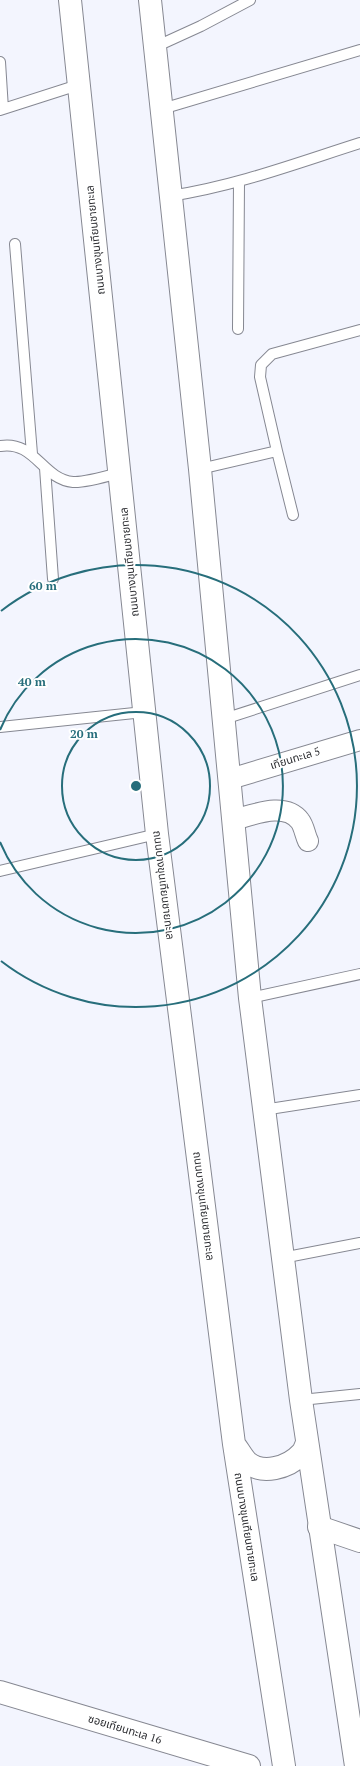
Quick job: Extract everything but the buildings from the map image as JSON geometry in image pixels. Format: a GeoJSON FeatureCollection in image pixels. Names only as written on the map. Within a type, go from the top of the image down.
{"type":"FeatureCollection","features":[{"type":"Feature","properties":{"kind":"main road","name":"ถนนบางขุนเทียนชายทะเล"},"geometry":{"type":"LineString","coordinates":[[70,0],[157,834],[234,1444],[284,1766]]}},
{"type":"Feature","properties":{"kind":"main road"},"geometry":{"type":"LineString","coordinates":[[150,0],[200,469],[250,998],[282,1258],[319,1527],[354,1717],[356,1766]]}},
{"type":"Feature","properties":{"kind":"main road"},"geometry":{"type":"LineString","coordinates":[[234,1444],[247,1462],[259,1468],[270,1469],[284,1466],[302,1454],[307,1443]]}},
{"type":"Feature","properties":{"kind":"main road"},"geometry":{"type":"LineString","coordinates":[[319,1527],[360,1541]]}},
{"type":"Feature","properties":{"kind":"main road","name":"ซอยเทียนทะเล 16"},"geometry":{"type":"LineString","coordinates":[[0,1692],[249,1766]]}},
{"type":"Feature","properties":{"kind":"street","name":"เทียนทะเล 5"},"geometry":{"type":"LineString","coordinates":[[230,779],[360,740]]}},
{"type":"Feature","properties":{"kind":"street"},"geometry":{"type":"LineString","coordinates":[[233,820],[269,811],[291,813],[300,822],[308,841]]}},
{"type":"Feature","properties":{"kind":"lane"},"geometry":{"type":"LineString","coordinates":[[155,48],[250,0]]}},
{"type":"Feature","properties":{"kind":"lane"},"geometry":{"type":"LineString","coordinates":[[162,109],[360,50]]}},
{"type":"Feature","properties":{"kind":"lane"},"geometry":{"type":"LineString","coordinates":[[0,62],[2,109],[78,85]]}},
{"type":"Feature","properties":{"kind":"lane"},"geometry":{"type":"LineString","coordinates":[[170,196],[204,191],[239,182],[360,143]]}},
{"type":"Feature","properties":{"kind":"lane"},"geometry":{"type":"LineString","coordinates":[[238,330],[239,182]]}},
{"type":"Feature","properties":{"kind":"lane"},"geometry":{"type":"LineString","coordinates":[[15,244],[32,454]]}},
{"type":"Feature","properties":{"kind":"lane"},"geometry":{"type":"LineString","coordinates":[[293,515],[276,451],[260,377],[261,365],[272,354],[360,330]]}},
{"type":"Feature","properties":{"kind":"lane"},"geometry":{"type":"LineString","coordinates":[[0,446],[14,445],[26,449],[45,468],[57,476],[73,482],[119,473]]}},
{"type":"Feature","properties":{"kind":"lane"},"geometry":{"type":"LineString","coordinates":[[200,469],[276,451]]}},
{"type":"Feature","properties":{"kind":"lane"},"geometry":{"type":"LineString","coordinates":[[45,468],[53,579]]}},
{"type":"Feature","properties":{"kind":"lane"},"geometry":{"type":"LineString","coordinates":[[224,719],[360,675]]}},
{"type":"Feature","properties":{"kind":"lane"},"geometry":{"type":"LineString","coordinates":[[0,727],[144,712]]}},
{"type":"Feature","properties":{"kind":"lane"},"geometry":{"type":"LineString","coordinates":[[0,871],[157,834]]}},
{"type":"Feature","properties":{"kind":"lane"},"geometry":{"type":"LineString","coordinates":[[250,998],[360,974]]}},
{"type":"Feature","properties":{"kind":"lane"},"geometry":{"type":"LineString","coordinates":[[264,1110],[360,1095]]}},
{"type":"Feature","properties":{"kind":"lane"},"geometry":{"type":"LineString","coordinates":[[282,1258],[360,1243]]}},
{"type":"Feature","properties":{"kind":"lane"},"geometry":{"type":"LineString","coordinates":[[301,1400],[360,1394]]}}]}
